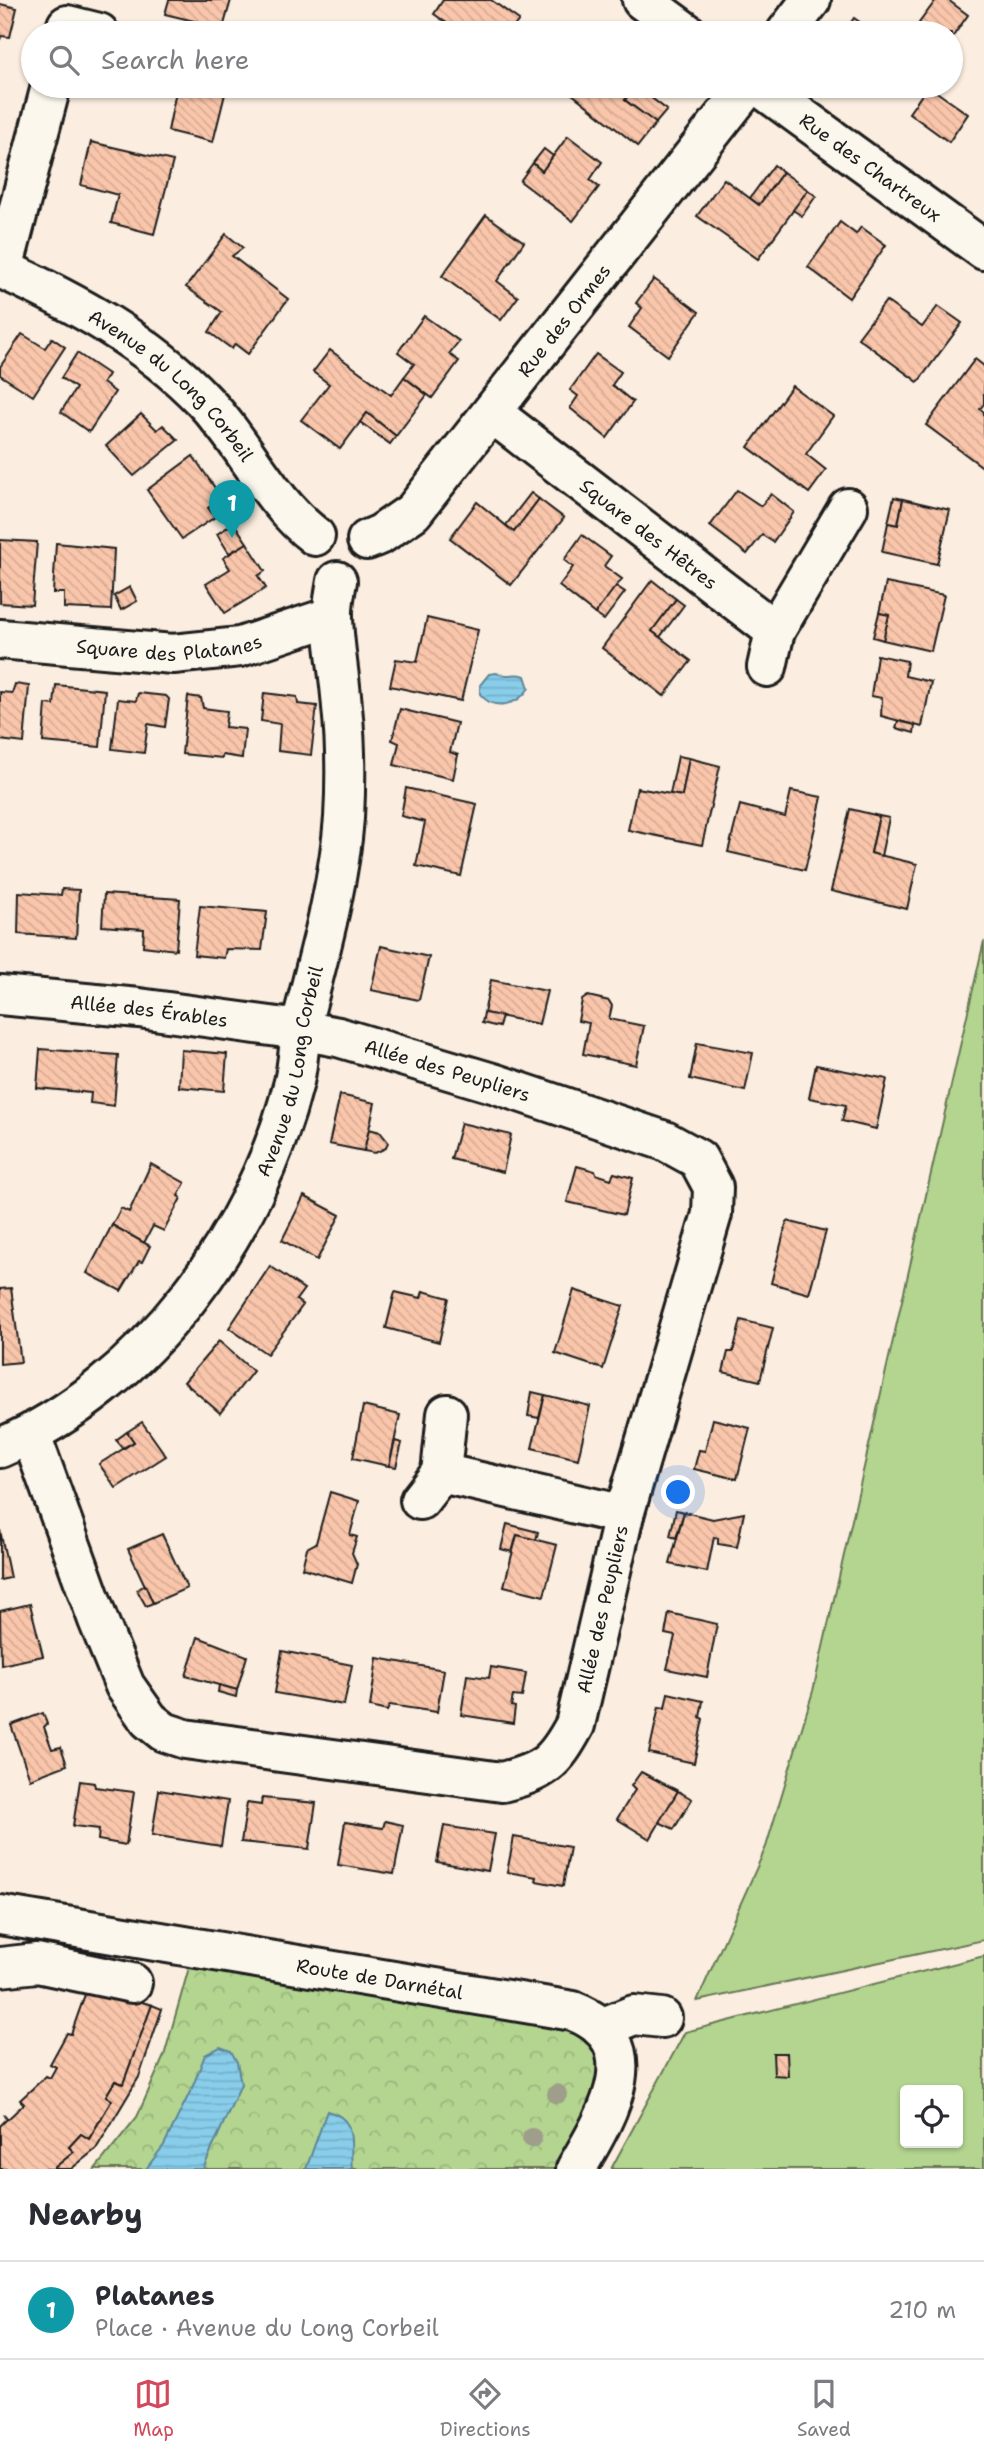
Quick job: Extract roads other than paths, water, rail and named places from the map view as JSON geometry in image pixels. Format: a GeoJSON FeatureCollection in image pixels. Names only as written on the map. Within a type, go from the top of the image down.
{"type":"FeatureCollection","features":[{"type":"Feature","properties":{"kind":"street"},"geometry":{"type":"LineString","coordinates":[[642,0],[671,21]]}},
{"type":"Feature","properties":{"kind":"street"},"geometry":{"type":"LineString","coordinates":[[795,21],[811,0]]}},
{"type":"Feature","properties":{"kind":"street"},"geometry":{"type":"LineString","coordinates":[[1,268],[48,98]]}},
{"type":"Feature","properties":{"kind":"street","name":"Rue des Ormes"},"geometry":{"type":"LineString","coordinates":[[367,540],[381,534],[413,512],[739,98]]}},
{"type":"Feature","properties":{"kind":"street","name":"Rue des Chartreux"},"geometry":{"type":"LineString","coordinates":[[775,98],[984,250]]}},
{"type":"Feature","properties":{"kind":"street","name":"Avenue du Long Corbeil"},"geometry":{"type":"LineString","coordinates":[[1,268],[108,324],[157,358],[204,401],[240,444],[298,523],[315,536]]}},
{"type":"Feature","properties":{"kind":"street","name":"Square des Hêtres"},"geometry":{"type":"LineString","coordinates":[[492,413],[771,649],[848,508]]}},
{"type":"Feature","properties":{"kind":"street"},"geometry":{"type":"LineString","coordinates":[[335,599],[313,564],[311,555],[315,536],[329,524],[338,522],[355,526],[367,540]]}},
{"type":"Feature","properties":{"kind":"street","name":"Square des Platanes"},"geometry":{"type":"LineString","coordinates":[[0,639],[173,654],[240,648],[335,599],[347,581],[364,569],[369,560],[367,540]]}},
{"type":"Feature","properties":{"kind":"street","name":"Avenue du Long Corbeil"},"geometry":{"type":"LineString","coordinates":[[15,1442],[85,1401],[136,1358],[186,1301],[228,1239],[259,1180],[279,1128],[294,1081],[300,1030],[335,877],[344,820],[346,761],[335,599]]}},
{"type":"Feature","properties":{"kind":"street","name":"Allée des Érables"},"geometry":{"type":"LineString","coordinates":[[0,995],[139,1008],[300,1030]]}},
{"type":"Feature","properties":{"kind":"street","name":"Allée des Peupliers"},"geometry":{"type":"LineString","coordinates":[[15,1442],[98,1620],[125,1686],[149,1720],[164,1732],[185,1739],[502,1783],[529,1775],[550,1763],[564,1746],[575,1726],[624,1515],[712,1214],[713,1187],[698,1159],[665,1141],[496,1084],[338,1037],[300,1030]]}},
{"type":"Feature","properties":{"kind":"street"},"geometry":{"type":"LineString","coordinates":[[447,1414],[430,1487],[624,1515]]}},
{"type":"Feature","properties":{"kind":"street","name":"Route de Darnétal"},"geometry":{"type":"LineString","coordinates":[[0,1915],[573,2011],[589,2017],[601,2028]]}},
{"type":"Feature","properties":{"kind":"street"},"geometry":{"type":"LineString","coordinates":[[0,1967],[37,1963],[132,1983]]}},
{"type":"Feature","properties":{"kind":"street"},"geometry":{"type":"LineString","coordinates":[[576,2169],[603,2121],[617,2085],[616,2053],[601,2028],[634,2015],[662,2018]]}},
{"type":"Feature","properties":{"kind":"water"},"geometry":{"type":"Polygon","coordinates":[[[489,674],[525,676],[529,688],[519,699],[512,702],[492,703],[480,694],[480,685],[489,674]]]}},
{"type":"Feature","properties":{"kind":"water"},"geometry":{"type":"Polygon","coordinates":[[[220,2047],[231,2051],[237,2062],[241,2084],[203,2169],[146,2169],[164,2145],[205,2055],[220,2047]]]}},
{"type":"Feature","properties":{"kind":"water"},"geometry":{"type":"Polygon","coordinates":[[[327,2111],[344,2120],[348,2126],[352,2169],[306,2169],[327,2111]]]}},
{"type":"Feature","properties":{"kind":"place","name":"Platanes"},"geometry":{"type":"Point","coordinates":[232,538]}}]}
